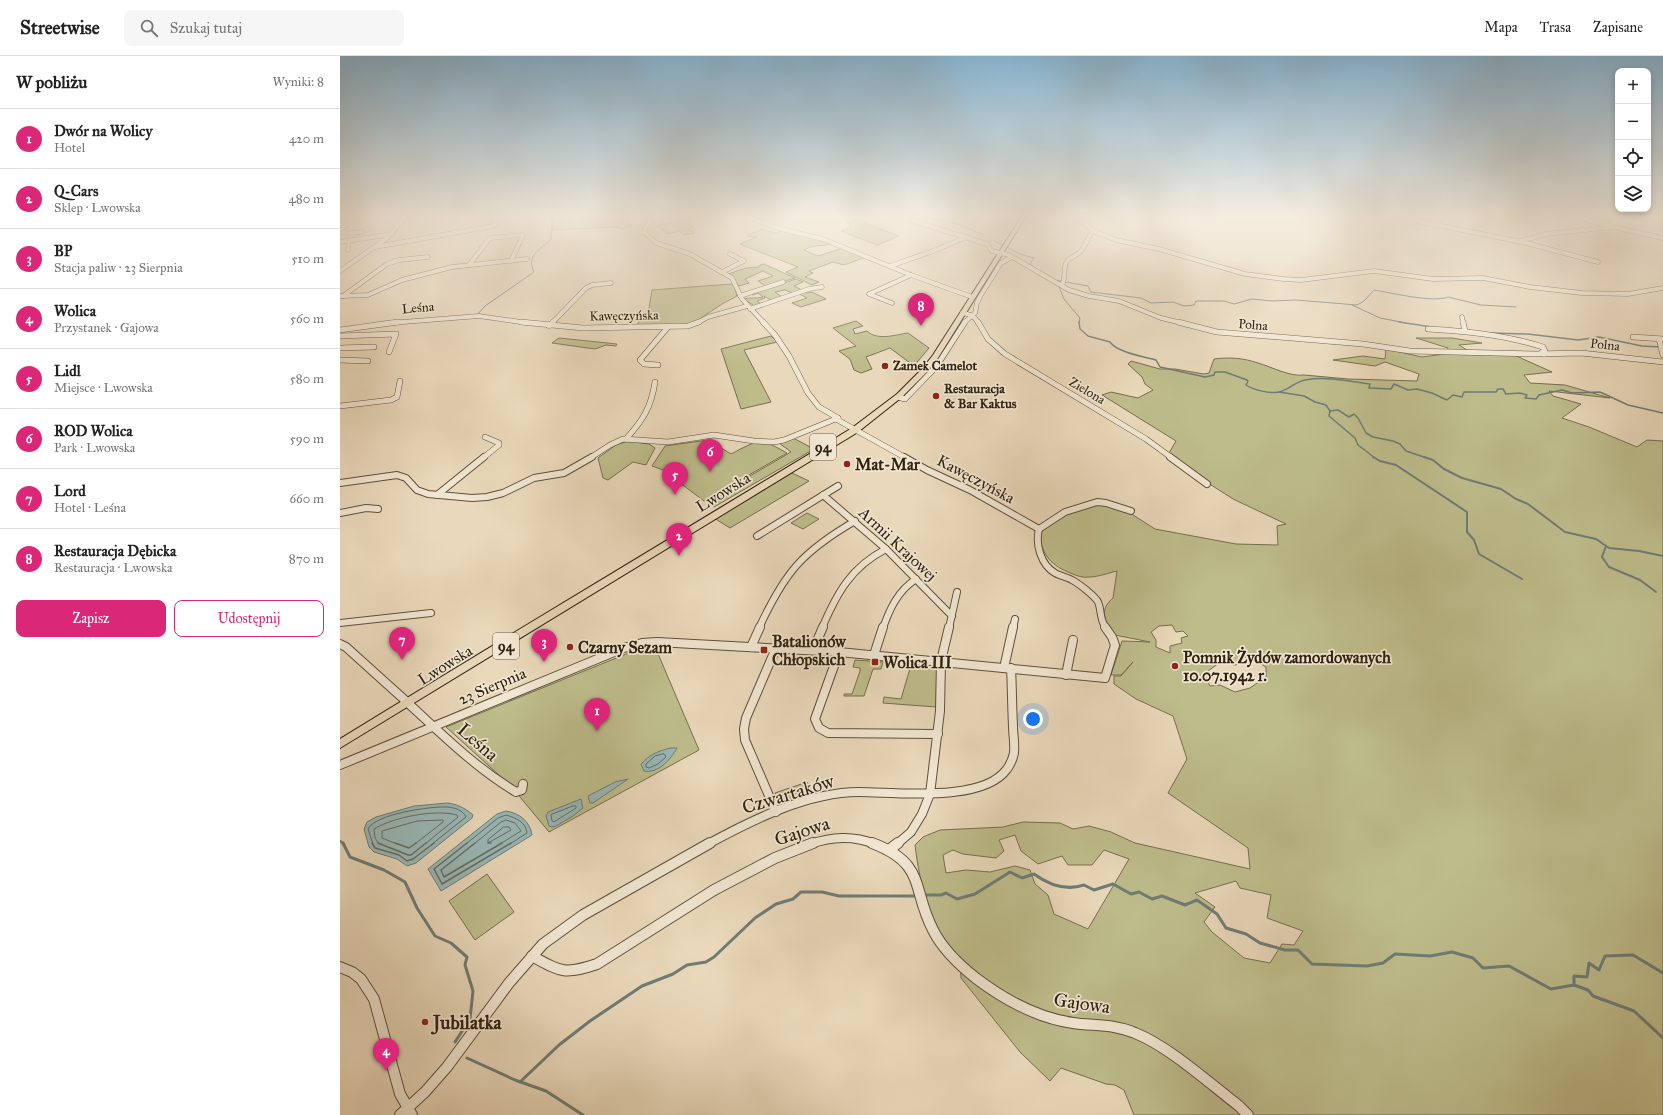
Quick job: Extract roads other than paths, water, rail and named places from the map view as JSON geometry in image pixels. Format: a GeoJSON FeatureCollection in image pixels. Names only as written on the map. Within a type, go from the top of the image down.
{"type":"FeatureCollection","features":[{"type":"Feature","properties":{"kind":"main road","name":"Lwowska"},"geometry":{"type":"LineString","coordinates":[[340,744],[546,622],[586,594],[854,429],[898,397],[929,367],[943,347],[992,265]]}},
{"type":"Feature","properties":{"kind":"main road","name":"Lwowska"},"geometry":{"type":"LineString","coordinates":[[854,429],[889,401],[913,379],[934,355],[956,324]]}},
{"type":"Feature","properties":{"kind":"main road","name":"Lwowska"},"geometry":{"type":"LineString","coordinates":[[340,748],[409,704]]}},
{"type":"Feature","properties":{"kind":"street"},"geometry":{"type":"LineString","coordinates":[[342,296],[385,265]]}},
{"type":"Feature","properties":{"kind":"street"},"geometry":{"type":"LineString","coordinates":[[342,296],[368,295],[408,278],[452,267],[465,265]]}},
{"type":"Feature","properties":{"kind":"street","name":"Kawęczyńska"},"geometry":{"type":"LineString","coordinates":[[710,265],[735,282],[740,296],[749,308],[763,320],[775,335],[789,356],[808,392],[819,407],[854,429],[927,470],[970,490],[1039,529]]}},
{"type":"Feature","properties":{"kind":"street"},"geometry":{"type":"LineString","coordinates":[[722,272],[734,265]]}},
{"type":"Feature","properties":{"kind":"street"},"geometry":{"type":"LineString","coordinates":[[898,397],[904,399],[936,367],[966,320],[975,313],[977,303],[981,295],[1000,265]]}},
{"type":"Feature","properties":{"kind":"street","name":"Polna"},"geometry":{"type":"LineString","coordinates":[[1027,265],[1069,290],[1082,295],[1119,301],[1168,320],[1226,334],[1351,343],[1406,350],[1544,354],[1580,353],[1663,362]]}},
{"type":"Feature","properties":{"kind":"street"},"geometry":{"type":"LineString","coordinates":[[1061,284],[1065,265]]}},
{"type":"Feature","properties":{"kind":"street"},"geometry":{"type":"LineString","coordinates":[[1215,265],[1245,274],[1291,280],[1374,271],[1433,279],[1483,278],[1530,287],[1582,293],[1628,294],[1663,288]]}},
{"type":"Feature","properties":{"kind":"street"},"geometry":{"type":"LineString","coordinates":[[890,266],[972,297]]}},
{"type":"Feature","properties":{"kind":"street"},"geometry":{"type":"LineString","coordinates":[[892,303],[869,294],[911,274]]}},
{"type":"Feature","properties":{"kind":"street"},"geometry":{"type":"LineString","coordinates":[[740,296],[783,282]]}},
{"type":"Feature","properties":{"kind":"street"},"geometry":{"type":"LineString","coordinates":[[549,326],[586,288],[592,285],[611,283]]}},
{"type":"Feature","properties":{"kind":"street","name":"Kawęczyńska"},"geometry":{"type":"LineString","coordinates":[[499,319],[549,326],[591,329],[690,326],[708,317],[749,308],[822,286]]}},
{"type":"Feature","properties":{"kind":"street"},"geometry":{"type":"LineString","coordinates":[[962,313],[972,316]]}},
{"type":"Feature","properties":{"kind":"street","name":"Leśna"},"geometry":{"type":"LineString","coordinates":[[340,330],[390,323],[479,316],[499,319]]}},
{"type":"Feature","properties":{"kind":"street","name":"Zielona"},"geometry":{"type":"LineString","coordinates":[[972,316],[976,318],[987,340],[1005,354],[1146,439],[1207,484]]}},
{"type":"Feature","properties":{"kind":"street"},"geometry":{"type":"LineString","coordinates":[[1462,317],[1466,331]]}},
{"type":"Feature","properties":{"kind":"street"},"geometry":{"type":"LineString","coordinates":[[658,365],[644,364],[640,360],[668,327]]}},
{"type":"Feature","properties":{"kind":"street"},"geometry":{"type":"LineString","coordinates":[[1428,328],[1466,331],[1535,343],[1544,347],[1545,351],[1542,352],[1544,354]]}},
{"type":"Feature","properties":{"kind":"street"},"geometry":{"type":"LineString","coordinates":[[340,336],[396,334],[390,352]]}},
{"type":"Feature","properties":{"kind":"street","name":"Polna"},"geometry":{"type":"LineString","coordinates":[[1633,337],[1661,339],[1659,343],[1663,355]]}},
{"type":"Feature","properties":{"kind":"street"},"geometry":{"type":"LineString","coordinates":[[340,348],[374,347]]}},
{"type":"Feature","properties":{"kind":"street"},"geometry":{"type":"LineString","coordinates":[[340,360],[368,361]]}},
{"type":"Feature","properties":{"kind":"street"},"geometry":{"type":"LineString","coordinates":[[340,406],[391,400],[397,397],[400,381]]}},
{"type":"Feature","properties":{"kind":"street"},"geometry":{"type":"LineString","coordinates":[[626,439],[642,421],[652,400],[655,382]]}},
{"type":"Feature","properties":{"kind":"street"},"geometry":{"type":"LineString","coordinates":[[340,483],[397,475],[406,478],[417,490],[428,494],[476,498],[498,495],[534,478],[576,468],[610,445],[626,439],[668,442],[714,435],[754,441],[774,442],[784,440],[837,419]]}},
{"type":"Feature","properties":{"kind":"street"},"geometry":{"type":"LineString","coordinates":[[437,495],[498,445],[499,443],[485,437]]}},
{"type":"Feature","properties":{"kind":"street"},"geometry":{"type":"LineString","coordinates":[[757,536],[838,486]]}},
{"type":"Feature","properties":{"kind":"street","name":"Armii Krajowej"},"geometry":{"type":"LineString","coordinates":[[823,496],[855,521],[886,549],[952,616]]}},
{"type":"Feature","properties":{"kind":"street"},"geometry":{"type":"LineString","coordinates":[[1039,529],[1065,512],[1097,502],[1106,503],[1130,511]]}},
{"type":"Feature","properties":{"kind":"street"},"geometry":{"type":"LineString","coordinates":[[340,513],[366,508],[378,510]]}},
{"type":"Feature","properties":{"kind":"street"},"geometry":{"type":"LineString","coordinates":[[751,647],[785,580],[794,568],[820,544],[855,521]]}},
{"type":"Feature","properties":{"kind":"street","name":"23 Sierpnia"},"geometry":{"type":"LineString","coordinates":[[340,765],[632,645],[657,642],[838,652],[1105,678],[1115,645],[1112,637],[1100,622],[1098,602],[1075,581],[1054,572],[1048,567],[1039,548],[1037,537],[1039,529]]}},
{"type":"Feature","properties":{"kind":"street"},"geometry":{"type":"LineString","coordinates":[[813,650],[836,597],[848,578],[866,561],[886,549]]}},
{"type":"Feature","properties":{"kind":"street"},"geometry":{"type":"LineString","coordinates":[[874,655],[897,596],[910,582],[916,579]]}},
{"type":"Feature","properties":{"kind":"street"},"geometry":{"type":"LineString","coordinates":[[889,850],[911,832],[922,814],[930,794],[938,734],[941,661],[957,592]]}},
{"type":"Feature","properties":{"kind":"street"},"geometry":{"type":"LineString","coordinates":[[340,623],[431,613]]}},
{"type":"Feature","properties":{"kind":"street"},"geometry":{"type":"LineString","coordinates":[[1007,668],[1015,619]]}},
{"type":"Feature","properties":{"kind":"street"},"geometry":{"type":"LineString","coordinates":[[1066,675],[1073,640]]}},
{"type":"Feature","properties":{"kind":"street","name":"Leśna"},"geometry":{"type":"LineString","coordinates":[[340,644],[346,647],[435,726],[457,748],[503,785],[516,792],[522,790],[524,784]]}},
{"type":"Feature","properties":{"kind":"street"},"geometry":{"type":"LineString","coordinates":[[776,648],[746,718],[744,729],[745,740],[776,812]]}},
{"type":"Feature","properties":{"kind":"street"},"geometry":{"type":"LineString","coordinates":[[838,652],[815,719],[819,728],[828,733],[938,734]]}},
{"type":"Feature","properties":{"kind":"street","name":"Czwartaków"},"geometry":{"type":"LineString","coordinates":[[532,956],[547,941],[571,922],[717,838],[776,812],[844,793],[857,792],[896,795],[930,794],[978,788],[1002,775],[1010,764],[1014,754],[1007,668]]}},
{"type":"Feature","properties":{"kind":"street"},"geometry":{"type":"LineString","coordinates":[[417,734],[425,723],[426,719]]}},
{"type":"Feature","properties":{"kind":"street","name":"Gajowa"},"geometry":{"type":"LineString","coordinates":[[532,956],[558,970],[577,971],[597,964],[717,887],[777,857],[820,841],[843,837],[865,840],[889,850],[910,868],[921,894],[927,917],[943,947],[958,963],[995,992],[1041,1016],[1073,1022],[1110,1025],[1140,1035],[1170,1053],[1239,1106],[1248,1115]]}},
{"type":"Feature","properties":{"kind":"street"},"geometry":{"type":"LineString","coordinates":[[406,1113],[458,1052],[532,956]]}},
{"type":"Feature","properties":{"kind":"street"},"geometry":{"type":"LineString","coordinates":[[340,967],[353,972],[369,987],[374,999],[406,1113]]}},
{"type":"Feature","properties":{"kind":"water"},"geometry":{"type":"Polygon","coordinates":[[[670,748],[677,748],[664,765],[654,770],[644,771],[641,764],[654,754],[670,748]]]}},
{"type":"Feature","properties":{"kind":"water"},"geometry":{"type":"Polygon","coordinates":[[[628,779],[593,803],[590,803],[588,796],[615,782],[628,779]]]}},
{"type":"Feature","properties":{"kind":"water"},"geometry":{"type":"Polygon","coordinates":[[[581,799],[583,808],[556,826],[549,826],[546,816],[548,812],[581,799]]]}},
{"type":"Feature","properties":{"kind":"water"},"geometry":{"type":"Polygon","coordinates":[[[447,803],[464,808],[473,815],[472,818],[416,863],[407,866],[397,859],[374,852],[369,847],[364,829],[367,822],[376,817],[414,806],[447,803]]]}},
{"type":"Feature","properties":{"kind":"water"},"geometry":{"type":"Polygon","coordinates":[[[506,811],[523,818],[529,826],[532,835],[441,891],[428,869],[497,814],[506,811]]]}},
{"type":"Feature","properties":{"kind":"waterway"},"geometry":{"type":"LineString","coordinates":[[477,315],[485,306],[534,272],[532,265]]}},
{"type":"Feature","properties":{"kind":"waterway"},"geometry":{"type":"LineString","coordinates":[[1032,265],[1035,268]]}},
{"type":"Feature","properties":{"kind":"waterway"},"geometry":{"type":"LineString","coordinates":[[1055,280],[1088,286],[1091,292],[1141,298],[1151,303],[1173,302],[1184,306],[1194,305],[1196,301],[1224,301],[1234,304],[1252,299],[1272,301],[1296,300],[1357,305],[1364,301],[1374,290],[1433,299],[1448,297],[1481,305],[1516,307]]}},
{"type":"Feature","properties":{"kind":"waterway"},"geometry":{"type":"LineString","coordinates":[[1058,284],[1064,299],[1080,318],[1079,323]]}},
{"type":"Feature","properties":{"kind":"waterway"},"geometry":{"type":"LineString","coordinates":[[1352,305],[1380,318],[1406,323]]}},
{"type":"Feature","properties":{"kind":"waterway"},"geometry":{"type":"LineString","coordinates":[[1399,322],[1432,327]]}},
{"type":"Feature","properties":{"kind":"waterway"},"geometry":{"type":"LineString","coordinates":[[1079,323],[1080,329],[1088,336],[1110,342],[1118,349],[1156,360],[1160,367],[1205,377],[1214,375],[1215,372],[1225,372],[1247,380],[1246,385],[1257,390],[1279,392]]}},
{"type":"Feature","properties":{"kind":"waterway"},"geometry":{"type":"LineString","coordinates":[[1490,333],[1528,334],[1578,340],[1599,337],[1642,346],[1660,347]]}},
{"type":"Feature","properties":{"kind":"waterway"},"geometry":{"type":"LineString","coordinates":[[1279,392],[1301,381],[1313,379],[1338,379],[1370,384],[1369,388],[1391,389],[1394,384],[1408,390],[1417,389],[1432,393],[1447,400],[1453,395],[1462,397],[1464,392],[1496,392],[1498,389],[1503,389],[1506,394],[1520,393],[1527,395],[1525,398],[1536,399],[1539,395],[1562,390],[1572,393],[1600,392],[1628,405],[1663,413]]}},
{"type":"Feature","properties":{"kind":"waterway"},"geometry":{"type":"LineString","coordinates":[[1279,392],[1304,396],[1315,402],[1326,405],[1330,411]]}},
{"type":"Feature","properties":{"kind":"waterway"},"geometry":{"type":"LineString","coordinates":[[1330,411],[1338,410],[1349,417],[1354,414],[1358,418],[1366,433],[1373,437],[1400,444],[1406,451],[1433,460],[1444,469],[1462,478],[1501,489],[1516,499],[1528,504],[1565,532],[1596,539],[1609,548],[1639,551],[1663,556]]}},
{"type":"Feature","properties":{"kind":"waterway"},"geometry":{"type":"LineString","coordinates":[[1330,411],[1329,416],[1355,438],[1358,445],[1375,458]]}},
{"type":"Feature","properties":{"kind":"waterway"},"geometry":{"type":"LineString","coordinates":[[1373,457],[1380,461],[1396,465],[1467,512],[1467,532],[1474,540],[1479,554],[1522,579]]}},
{"type":"Feature","properties":{"kind":"waterway"},"geometry":{"type":"LineString","coordinates":[[1606,546],[1602,557],[1609,567],[1640,580],[1656,592]]}},
{"type":"Feature","properties":{"kind":"waterway"},"geometry":{"type":"LineString","coordinates":[[343,843],[350,857],[384,870],[405,882],[417,908],[435,936],[451,943],[467,957],[465,965],[473,991],[470,1019],[455,1042]]}},
{"type":"Feature","properties":{"kind":"waterway"},"geometry":{"type":"LineString","coordinates":[[924,895],[941,895],[946,893],[957,899],[975,894],[1010,872],[1022,878],[1034,874],[1052,884],[1064,887],[1077,887],[1084,885],[1094,890],[1113,884],[1131,894],[1139,892],[1152,899],[1162,896],[1185,905],[1197,900],[1217,914],[1226,928],[1246,934],[1260,943],[1285,950],[1298,950],[1312,964],[1367,966],[1383,963],[1395,954],[1430,956],[1452,952],[1473,958],[1483,968],[1509,966],[1551,989],[1574,985]]}},
{"type":"Feature","properties":{"kind":"waterway"},"geometry":{"type":"LineString","coordinates":[[520,1082],[559,1045],[590,1021],[642,986],[673,974],[687,965],[706,962],[714,957],[755,918],[776,904],[793,899],[801,892],[822,892],[839,896],[918,896]]}},
{"type":"Feature","properties":{"kind":"waterway"},"geometry":{"type":"LineString","coordinates":[[1574,985],[1574,976],[1587,977],[1589,963],[1599,970],[1605,956],[1633,955],[1663,973]]}},
{"type":"Feature","properties":{"kind":"waterway"},"geometry":{"type":"LineString","coordinates":[[1574,985],[1588,990],[1593,996],[1634,1011],[1663,1038]]}},
{"type":"Feature","properties":{"kind":"waterway"},"geometry":{"type":"LineString","coordinates":[[467,1058],[520,1082]]}},
{"type":"Feature","properties":{"kind":"waterway"},"geometry":{"type":"LineString","coordinates":[[520,1082],[546,1091],[583,1115]]}},
{"type":"Feature","properties":{"kind":"place","name":"Restauracja Dębicka"},"geometry":{"type":"Point","coordinates":[921,326]}},
{"type":"Feature","properties":{"kind":"place","name":"Zamek Camelot"},"geometry":{"type":"Point","coordinates":[885,366]}},
{"type":"Feature","properties":{"kind":"place","name":"Restauracja & Bar Kaktus"},"geometry":{"type":"Point","coordinates":[936,396]}},
{"type":"Feature","properties":{"kind":"place","name":"Mat-Mar"},"geometry":{"type":"Point","coordinates":[847,464]}},
{"type":"Feature","properties":{"kind":"place","name":"ROD Wolica"},"geometry":{"type":"Point","coordinates":[710,472]}},
{"type":"Feature","properties":{"kind":"place","name":"Lidl"},"geometry":{"type":"Point","coordinates":[675,495]}},
{"type":"Feature","properties":{"kind":"place","name":"Q-Cars"},"geometry":{"type":"Point","coordinates":[679,556]}},
{"type":"Feature","properties":{"kind":"place","name":"Czarny Sezam"},"geometry":{"type":"Point","coordinates":[570,647]}},
{"type":"Feature","properties":{"kind":"place","name":"Batalionów Chłopskich"},"geometry":{"type":"Point","coordinates":[764,650]}},
{"type":"Feature","properties":{"kind":"place","name":"Lord"},"geometry":{"type":"Point","coordinates":[402,660]}},
{"type":"Feature","properties":{"kind":"place","name":"BP"},"geometry":{"type":"Point","coordinates":[544,662]}},
{"type":"Feature","properties":{"kind":"place","name":"Wolica III"},"geometry":{"type":"Point","coordinates":[875,662]}},
{"type":"Feature","properties":{"kind":"place","name":"Pomnik Żydów zamordowanych 10.07.1942 r."},"geometry":{"type":"Point","coordinates":[1175,666]}},
{"type":"Feature","properties":{"kind":"place","name":"Dwór na Wolicy"},"geometry":{"type":"Point","coordinates":[597,731]}},
{"type":"Feature","properties":{"kind":"place","name":"Jubilatka"},"geometry":{"type":"Point","coordinates":[425,1022]}},
{"type":"Feature","properties":{"kind":"place","name":"Wolica"},"geometry":{"type":"Point","coordinates":[386,1071]}}]}
